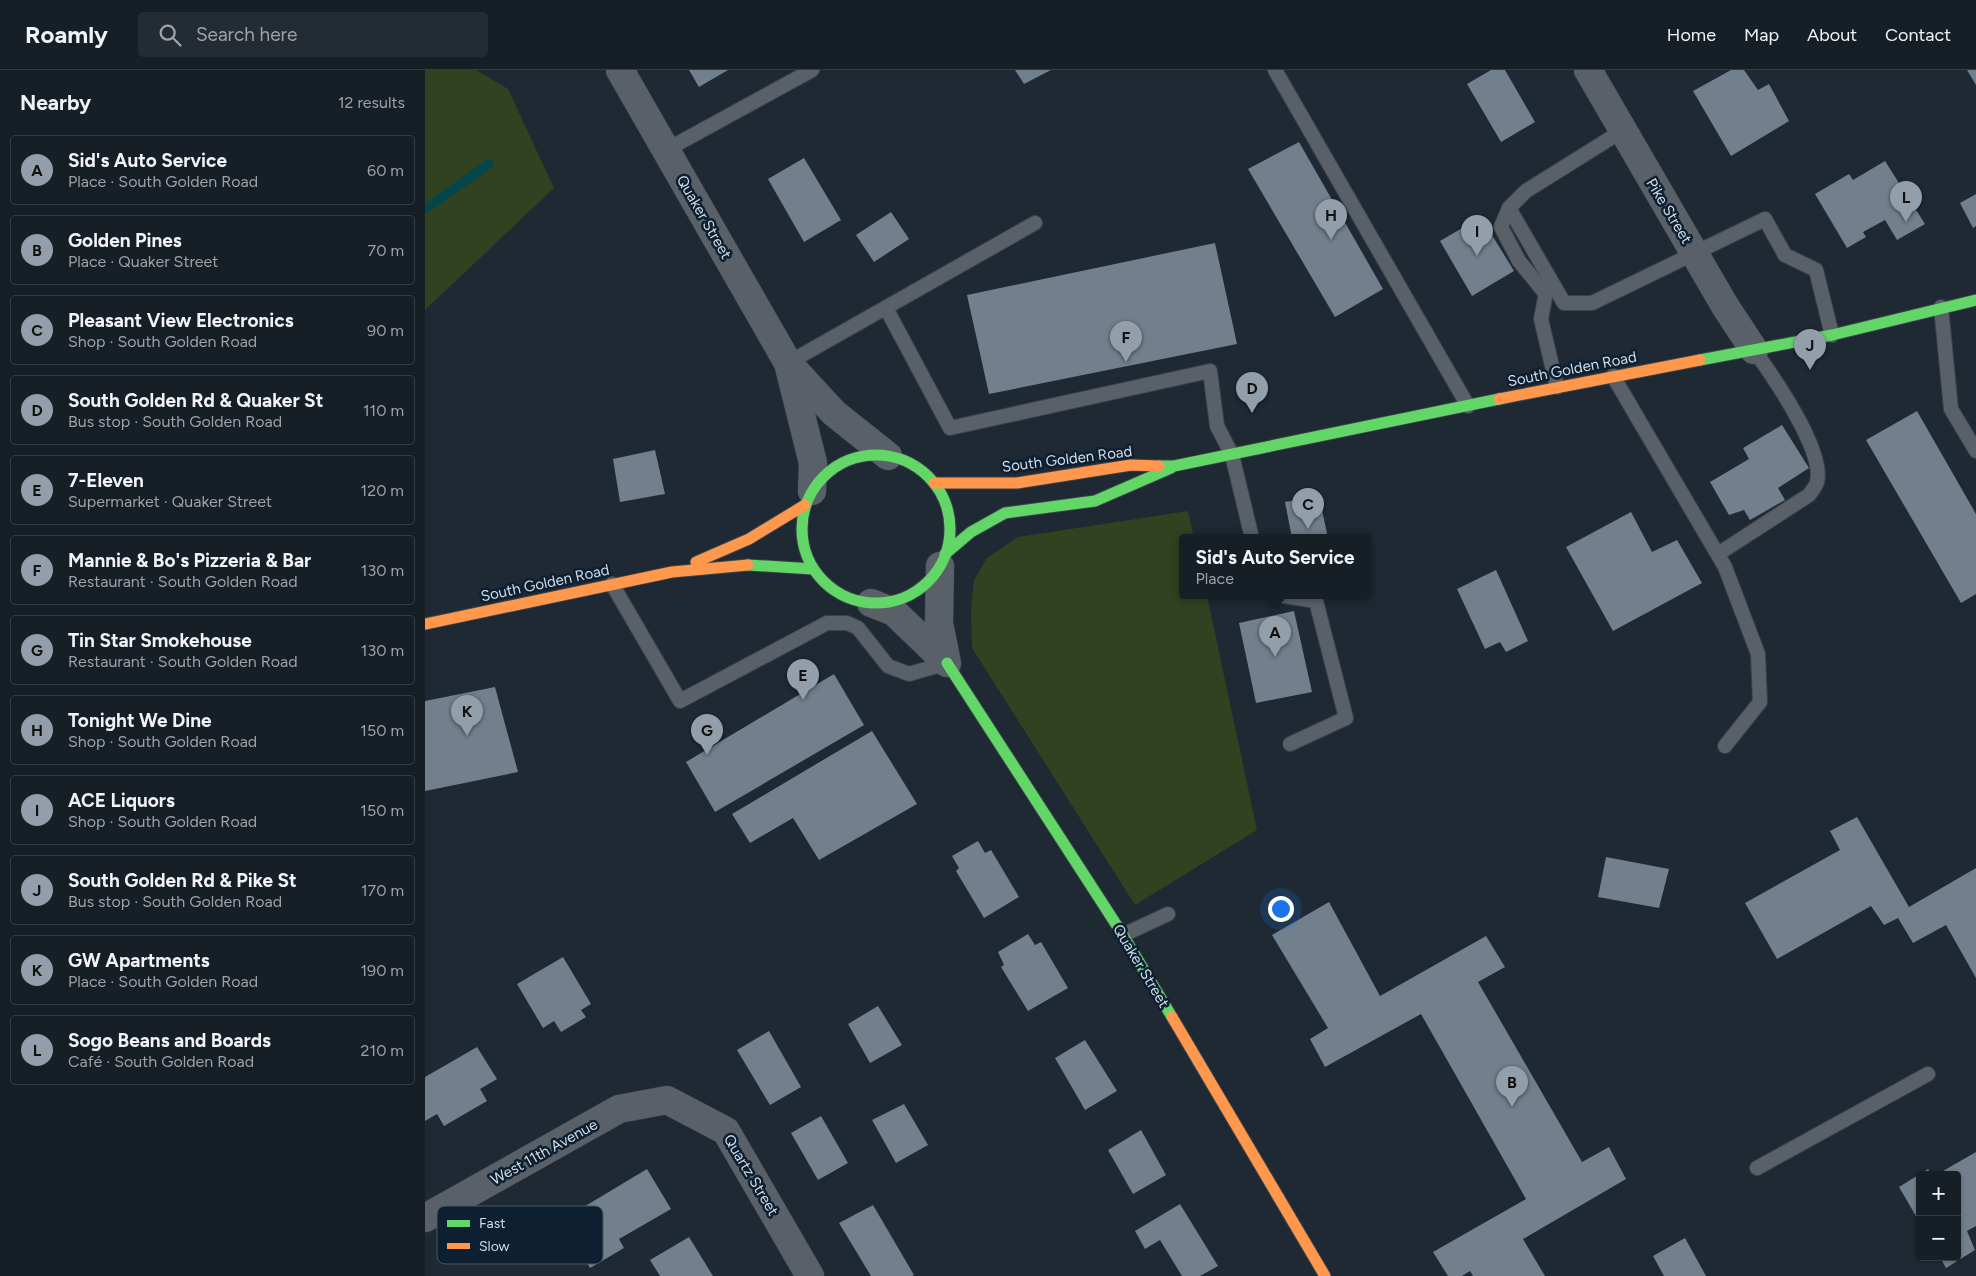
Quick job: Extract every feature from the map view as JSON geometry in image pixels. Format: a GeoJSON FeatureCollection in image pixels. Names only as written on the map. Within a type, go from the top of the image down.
{"type":"FeatureCollection","features":[{"type":"Feature","properties":{"kind":"main road","name":"South Golden Road"},"geometry":{"type":"LineString","coordinates":[[934,483],[1017,483],[1131,466],[1174,466],[1557,387],[1832,335],[1976,300]]}},
{"type":"Feature","properties":{"kind":"main road"},"geometry":{"type":"LineString","coordinates":[[870,455],[888,456],[905,461],[921,470],[934,483],[944,499],[949,517],[949,535],[943,560],[927,582],[911,594],[892,601],[871,603],[849,598],[829,586],[813,568],[806,554],[802,538],[802,522],[809,498],[823,477],[837,466],[870,455]]}},
{"type":"Feature","properties":{"kind":"main road","name":"South Golden Road"},"geometry":{"type":"LineString","coordinates":[[943,560],[971,532],[1005,513],[1095,501],[1136,485],[1174,466]]}},
{"type":"Feature","properties":{"kind":"main road","name":"South Golden Road"},"geometry":{"type":"LineString","coordinates":[[672,572],[749,539],[809,498]]}},
{"type":"Feature","properties":{"kind":"main road","name":"South Golden Road"},"geometry":{"type":"LineString","coordinates":[[425,624],[672,572],[755,564],[813,568]]}},
{"type":"Feature","properties":{"kind":"main road","name":"Quaker Street"},"geometry":{"type":"LineString","coordinates":[[947,663],[1123,935],[1325,1276]]}},
{"type":"Feature","properties":{"kind":"street","name":"Quaker Street"},"geometry":{"type":"LineString","coordinates":[[619,70],[788,363],[834,413],[888,456]]}},
{"type":"Feature","properties":{"kind":"street","name":"Pike Street"},"geometry":{"type":"LineString","coordinates":[[1588,70],[1622,131],[1754,350]]}},
{"type":"Feature","properties":{"kind":"street","name":"Quaker Street"},"geometry":{"type":"LineString","coordinates":[[788,363],[813,463],[809,498]]}},
{"type":"Feature","properties":{"kind":"street","name":"Quaker Street"},"geometry":{"type":"LineString","coordinates":[[943,560],[939,623],[947,663]]}},
{"type":"Feature","properties":{"kind":"street","name":"Quaker Street"},"geometry":{"type":"LineString","coordinates":[[871,603],[894,612],[947,663]]}},
{"type":"Feature","properties":{"kind":"street","name":"West 11th Avenue"},"geometry":{"type":"LineString","coordinates":[[447,1206],[619,1110],[667,1100]]}},
{"type":"Feature","properties":{"kind":"street","name":"Quartz Street"},"geometry":{"type":"LineString","coordinates":[[667,1100],[726,1131],[810,1276]]}},
{"type":"Feature","properties":{"kind":"street","name":"West 11th Avenue"},"geometry":{"type":"LineString","coordinates":[[425,1218],[437,1211]]}},
{"type":"Feature","properties":{"kind":"lane"},"geometry":{"type":"LineString","coordinates":[[666,150],[812,70]]}},
{"type":"Feature","properties":{"kind":"lane"},"geometry":{"type":"LineString","coordinates":[[1275,70],[1468,406]]}},
{"type":"Feature","properties":{"kind":"lane"},"geometry":{"type":"LineString","coordinates":[[1545,294],[1519,261],[1501,226],[1509,208],[1526,191],[1622,131]]}},
{"type":"Feature","properties":{"kind":"lane"},"geometry":{"type":"LineString","coordinates":[[1509,208],[1565,303],[1591,303],[1765,219],[1785,254],[1816,270],[1832,335]]}},
{"type":"Feature","properties":{"kind":"lane"},"geometry":{"type":"LineString","coordinates":[[788,363],[1035,223]]}},
{"type":"Feature","properties":{"kind":"lane"},"geometry":{"type":"LineString","coordinates":[[1549,277],[1541,319],[1557,387]]}},
{"type":"Feature","properties":{"kind":"lane"},"geometry":{"type":"LineString","coordinates":[[1941,307],[1951,409],[1976,451]]}},
{"type":"Feature","properties":{"kind":"lane"},"geometry":{"type":"LineString","coordinates":[[886,308],[950,428],[1210,372],[1217,426],[1232,455],[1251,534]]}},
{"type":"Feature","properties":{"kind":"lane"},"geometry":{"type":"LineString","coordinates":[[1717,554],[1809,495],[1817,482],[1818,467],[1812,448],[1780,386],[1754,350]]}},
{"type":"Feature","properties":{"kind":"lane"},"geometry":{"type":"LineString","coordinates":[[1613,376],[1725,567],[1758,654],[1760,702],[1725,746]]}},
{"type":"Feature","properties":{"kind":"lane"},"geometry":{"type":"LineString","coordinates":[[612,584],[680,701],[827,623],[847,623],[858,628],[888,666],[909,674],[947,663]]}},
{"type":"Feature","properties":{"kind":"lane"},"geometry":{"type":"LineString","coordinates":[[1290,744],[1346,718],[1317,601],[1304,599]]}},
{"type":"Feature","properties":{"kind":"lane"},"geometry":{"type":"LineString","coordinates":[[1123,935],[1167,914]]}},
{"type":"Feature","properties":{"kind":"lane"},"geometry":{"type":"LineString","coordinates":[[1757,1168],[1928,1074]]}},
{"type":"Feature","properties":{"kind":"green space"},"geometry":{"type":"Polygon","coordinates":[[[425,70],[476,70],[508,89],[554,188],[425,310],[425,70]]]}},
{"type":"Feature","properties":{"kind":"green space"},"geometry":{"type":"Polygon","coordinates":[[[1188,511],[1193,534],[1179,534],[1179,599],[1208,599],[1257,830],[1135,905],[972,648],[971,610],[974,580],[987,558],[1018,537],[1188,511]]]}},
{"type":"Feature","properties":{"kind":"building"},"geometry":{"type":"Polygon","coordinates":[[[689,70],[728,70],[699,87],[689,70]]]}},
{"type":"Feature","properties":{"kind":"building"},"geometry":{"type":"Polygon","coordinates":[[[1015,70],[1051,70],[1024,84],[1015,70]]]}},
{"type":"Feature","properties":{"kind":"building"},"geometry":{"type":"Polygon","coordinates":[[[1491,70],[1505,70],[1535,122],[1501,142],[1467,84],[1491,70]]]}},
{"type":"Feature","properties":{"kind":"building"},"geometry":{"type":"Polygon","coordinates":[[[1731,70],[1744,70],[1758,90],[1769,84],[1789,121],[1731,156],[1693,91],[1731,70]]]}},
{"type":"Feature","properties":{"kind":"building"},"geometry":{"type":"Polygon","coordinates":[[[1967,70],[1976,70],[1976,85],[1967,70]]]}},
{"type":"Feature","properties":{"kind":"building"},"geometry":{"type":"Polygon","coordinates":[[[1299,142],[1383,289],[1335,317],[1248,169],[1299,142]]]}},
{"type":"Feature","properties":{"kind":"building"},"geometry":{"type":"Polygon","coordinates":[[[804,158],[841,220],[804,242],[768,179],[804,158]]]}},
{"type":"Feature","properties":{"kind":"building"},"geometry":{"type":"Polygon","coordinates":[[[1885,161],[1925,224],[1897,240],[1885,220],[1863,232],[1866,237],[1847,248],[1815,194],[1849,174],[1853,180],[1885,161]]]}},
{"type":"Feature","properties":{"kind":"building"},"geometry":{"type":"Polygon","coordinates":[[[1976,194],[1976,226],[1973,228],[1960,203],[1976,194]]]}},
{"type":"Feature","properties":{"kind":"building"},"geometry":{"type":"Polygon","coordinates":[[[891,212],[909,239],[874,262],[856,235],[891,212]]]}},
{"type":"Feature","properties":{"kind":"building"},"geometry":{"type":"Polygon","coordinates":[[[1481,217],[1514,271],[1472,296],[1440,241],[1481,217]]]}},
{"type":"Feature","properties":{"kind":"building"},"geometry":{"type":"Polygon","coordinates":[[[1215,243],[1237,344],[989,394],[967,295],[1215,243]]]}},
{"type":"Feature","properties":{"kind":"building"},"geometry":{"type":"Polygon","coordinates":[[[1917,411],[1976,514],[1976,594],[1961,603],[1866,440],[1917,411]]]}},
{"type":"Feature","properties":{"kind":"building"},"geometry":{"type":"Polygon","coordinates":[[[1782,425],[1809,468],[1778,488],[1785,500],[1750,520],[1744,510],[1729,515],[1710,482],[1749,459],[1743,448],[1782,425]]]}},
{"type":"Feature","properties":{"kind":"building"},"geometry":{"type":"Polygon","coordinates":[[[655,450],[665,494],[620,502],[613,459],[655,450]]]}},
{"type":"Feature","properties":{"kind":"building"},"geometry":{"type":"Polygon","coordinates":[[[1319,496],[1327,534],[1291,534],[1285,502],[1319,496]]]}},
{"type":"Feature","properties":{"kind":"building"},"geometry":{"type":"Polygon","coordinates":[[[1631,512],[1652,552],[1677,540],[1702,583],[1613,631],[1566,547],[1631,512]]]}},
{"type":"Feature","properties":{"kind":"building"},"geometry":{"type":"Polygon","coordinates":[[[1496,570],[1528,641],[1506,652],[1500,642],[1485,649],[1457,589],[1496,570]]]}},
{"type":"Feature","properties":{"kind":"building"},"geometry":{"type":"Polygon","coordinates":[[[1294,611],[1312,692],[1256,703],[1239,623],[1294,611]]]}},
{"type":"Feature","properties":{"kind":"building"},"geometry":{"type":"Polygon","coordinates":[[[834,674],[864,725],[715,812],[686,762],[834,674]]]}},
{"type":"Feature","properties":{"kind":"building"},"geometry":{"type":"Polygon","coordinates":[[[495,687],[518,772],[425,791],[425,701],[495,687]]]}},
{"type":"Feature","properties":{"kind":"building"},"geometry":{"type":"Polygon","coordinates":[[[872,731],[917,804],[819,860],[793,818],[750,843],[732,814],[872,731]]]}},
{"type":"Feature","properties":{"kind":"building"},"geometry":{"type":"Polygon","coordinates":[[[1857,817],[1909,907],[1976,868],[1976,978],[1946,925],[1913,943],[1898,918],[1884,925],[1871,906],[1777,959],[1745,903],[1840,850],[1830,831],[1857,817]]]}},
{"type":"Feature","properties":{"kind":"building"},"geometry":{"type":"Polygon","coordinates":[[[978,841],[985,853],[991,850],[1019,897],[984,918],[956,871],[959,868],[952,856],[978,841]]]}},
{"type":"Feature","properties":{"kind":"building"},"geometry":{"type":"Polygon","coordinates":[[[1606,857],[1669,869],[1659,908],[1598,897],[1606,857]]]}},
{"type":"Feature","properties":{"kind":"building"},"geometry":{"type":"Polygon","coordinates":[[[1329,902],[1380,996],[1486,936],[1505,967],[1478,982],[1582,1162],[1609,1147],[1626,1179],[1523,1239],[1545,1276],[1473,1276],[1470,1271],[1462,1276],[1448,1276],[1433,1252],[1526,1199],[1421,1014],[1325,1067],[1310,1039],[1328,1028],[1272,935],[1329,902]]]}},
{"type":"Feature","properties":{"kind":"building"},"geometry":{"type":"Polygon","coordinates":[[[1028,934],[1035,945],[1041,942],[1068,988],[1028,1011],[1001,967],[1004,965],[998,952],[1028,934]]]}},
{"type":"Feature","properties":{"kind":"building"},"geometry":{"type":"Polygon","coordinates":[[[563,957],[591,1004],[581,1010],[586,1017],[561,1032],[554,1021],[543,1028],[517,984],[563,957]]]}},
{"type":"Feature","properties":{"kind":"building"},"geometry":{"type":"Polygon","coordinates":[[[878,1006],[902,1045],[870,1063],[848,1024],[878,1006]]]}},
{"type":"Feature","properties":{"kind":"building"},"geometry":{"type":"Polygon","coordinates":[[[769,1031],[801,1087],[770,1105],[737,1050],[769,1031]]]}},
{"type":"Feature","properties":{"kind":"building"},"geometry":{"type":"Polygon","coordinates":[[[1085,1040],[1117,1091],[1085,1110],[1055,1058],[1085,1040]]]}},
{"type":"Feature","properties":{"kind":"building"},"geometry":{"type":"Polygon","coordinates":[[[477,1047],[497,1079],[480,1089],[487,1101],[444,1126],[437,1114],[425,1121],[425,1077],[477,1047]]]}},
{"type":"Feature","properties":{"kind":"building"},"geometry":{"type":"Polygon","coordinates":[[[904,1104],[928,1145],[896,1163],[872,1120],[904,1104]]]}},
{"type":"Feature","properties":{"kind":"building"},"geometry":{"type":"Polygon","coordinates":[[[821,1116],[848,1163],[818,1180],[791,1133],[821,1116]]]}},
{"type":"Feature","properties":{"kind":"building"},"geometry":{"type":"Polygon","coordinates":[[[1141,1130],[1166,1175],[1133,1194],[1108,1150],[1141,1130]]]}},
{"type":"Feature","properties":{"kind":"building"},"geometry":{"type":"Polygon","coordinates":[[[1976,1152],[1976,1226],[1967,1231],[1975,1250],[1961,1259],[1961,1171],[1943,1171],[1976,1152]]]}},
{"type":"Feature","properties":{"kind":"building"},"geometry":{"type":"Polygon","coordinates":[[[647,1169],[671,1209],[619,1239],[624,1248],[603,1260],[603,1206],[585,1206],[647,1169]]]}},
{"type":"Feature","properties":{"kind":"building"},"geometry":{"type":"Polygon","coordinates":[[[1916,1176],[1916,1216],[1899,1187],[1916,1176]]]}},
{"type":"Feature","properties":{"kind":"building"},"geometry":{"type":"Polygon","coordinates":[[[1180,1204],[1218,1266],[1200,1276],[1182,1276],[1160,1240],[1145,1249],[1135,1231],[1180,1204]]]}},
{"type":"Feature","properties":{"kind":"building"},"geometry":{"type":"Polygon","coordinates":[[[873,1205],[914,1275],[871,1276],[839,1223],[873,1205]]]}},
{"type":"Feature","properties":{"kind":"building"},"geometry":{"type":"Polygon","coordinates":[[[689,1237],[713,1276],[660,1276],[650,1260],[689,1237]]]}},
{"type":"Feature","properties":{"kind":"building"},"geometry":{"type":"Polygon","coordinates":[[[1685,1238],[1706,1276],[1664,1276],[1653,1256],[1685,1238]]]}},
{"type":"Feature","properties":{"kind":"building"},"geometry":{"type":"Polygon","coordinates":[[[1942,1261],[1957,1261],[1946,1268],[1942,1261]]]}},
{"type":"Feature","properties":{"kind":"building"},"geometry":{"type":"Polygon","coordinates":[[[588,1264],[597,1264],[590,1268],[588,1264]]]}},
{"type":"Feature","properties":{"kind":"waterway"},"geometry":{"type":"LineString","coordinates":[[425,209],[489,164]]}},
{"type":"Feature","properties":{"kind":"traffic: fast"},"geometry":{"type":"LineString","coordinates":[[1700,360],[1832,335],[1976,300]]}},
{"type":"Feature","properties":{"kind":"traffic: fast"},"geometry":{"type":"LineString","coordinates":[[1159,466],[1174,466],[1499,399]]}},
{"type":"Feature","properties":{"kind":"traffic: fast"},"geometry":{"type":"LineString","coordinates":[[876,455],[904,461],[928,477],[944,501],[950,529],[944,557],[928,581],[904,597],[876,603],[848,597],[824,581],[808,557],[802,529],[808,501],[824,477],[848,461],[876,455]]}},
{"type":"Feature","properties":{"kind":"traffic: fast"},"geometry":{"type":"LineString","coordinates":[[945,554],[971,532],[1005,513],[1095,501],[1171,468]]}},
{"type":"Feature","properties":{"kind":"traffic: fast"},"geometry":{"type":"LineString","coordinates":[[748,565],[813,569]]}},
{"type":"Feature","properties":{"kind":"traffic: fast"},"geometry":{"type":"LineString","coordinates":[[947,663],[1123,935],[1172,1017]]}},
{"type":"Feature","properties":{"kind":"traffic: slow"},"geometry":{"type":"LineString","coordinates":[[1499,399],[1700,360]]}},
{"type":"Feature","properties":{"kind":"traffic: slow"},"geometry":{"type":"LineString","coordinates":[[934,483],[1017,483],[1131,465],[1159,466]]}},
{"type":"Feature","properties":{"kind":"traffic: slow"},"geometry":{"type":"LineString","coordinates":[[696,562],[749,539],[805,505]]}},
{"type":"Feature","properties":{"kind":"traffic: slow"},"geometry":{"type":"LineString","coordinates":[[425,624],[672,572],[748,565]]}},
{"type":"Feature","properties":{"kind":"traffic: slow"},"geometry":{"type":"LineString","coordinates":[[1172,1017],[1325,1276]]}},
{"type":"Feature","properties":{"kind":"place","name":"Sogo Beans and Boards"},"geometry":{"type":"Point","coordinates":[1906,222]}},
{"type":"Feature","properties":{"kind":"place","name":"Tonight We Dine"},"geometry":{"type":"Point","coordinates":[1331,240]}},
{"type":"Feature","properties":{"kind":"place","name":"ACE Liquors"},"geometry":{"type":"Point","coordinates":[1477,256]}},
{"type":"Feature","properties":{"kind":"place","name":"Mannie & Bo's Pizzeria & Bar"},"geometry":{"type":"Point","coordinates":[1126,362]}},
{"type":"Feature","properties":{"kind":"place","name":"South Golden Rd & Pike St"},"geometry":{"type":"Point","coordinates":[1810,370]}},
{"type":"Feature","properties":{"kind":"place","name":"South Golden Rd & Quaker St"},"geometry":{"type":"Point","coordinates":[1252,413]}},
{"type":"Feature","properties":{"kind":"place","name":"Pleasant View Electronics"},"geometry":{"type":"Point","coordinates":[1308,529]}},
{"type":"Feature","properties":{"kind":"place","name":"Sid's Auto Service"},"geometry":{"type":"Point","coordinates":[1275,657]}},
{"type":"Feature","properties":{"kind":"place","name":"7-Eleven"},"geometry":{"type":"Point","coordinates":[803,700]}},
{"type":"Feature","properties":{"kind":"place","name":"GW Apartments"},"geometry":{"type":"Point","coordinates":[467,736]}},
{"type":"Feature","properties":{"kind":"place","name":"Tin Star Smokehouse"},"geometry":{"type":"Point","coordinates":[707,755]}},
{"type":"Feature","properties":{"kind":"place","name":"Golden Pines"},"geometry":{"type":"Point","coordinates":[1512,1107]}}]}
